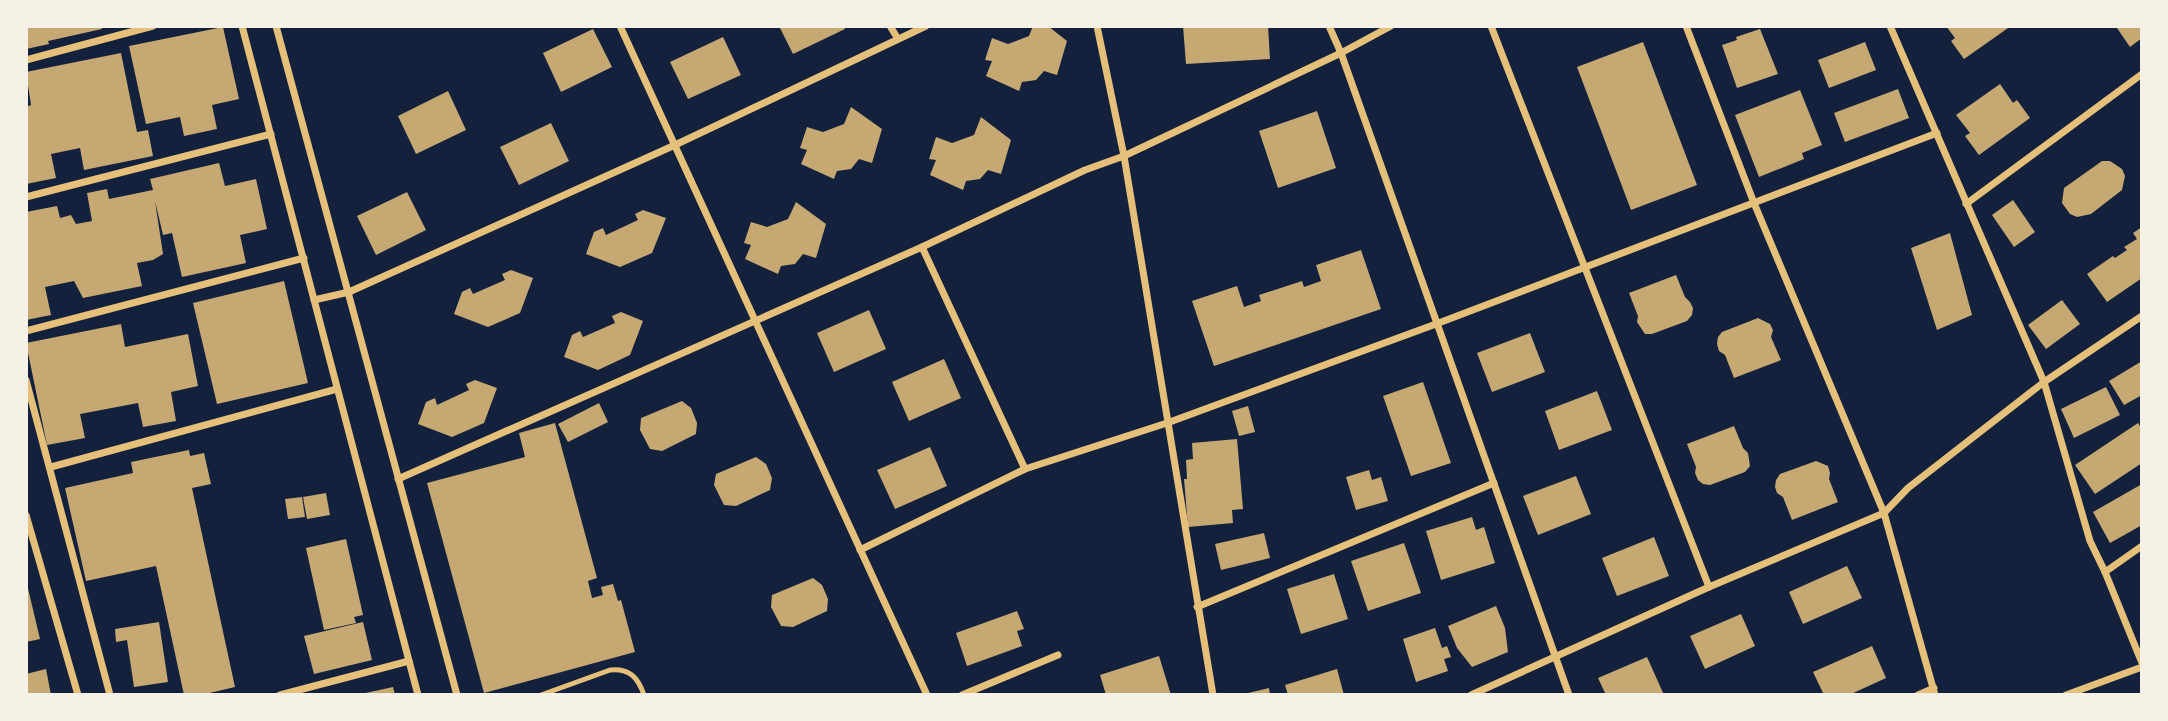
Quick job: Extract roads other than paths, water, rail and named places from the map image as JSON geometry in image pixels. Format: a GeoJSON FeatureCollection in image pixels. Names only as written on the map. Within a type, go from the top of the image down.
{"type":"FeatureCollection","features":[{"type":"Feature","properties":{"kind":"street"},"geometry":{"type":"LineString","coordinates":[[26,60],[153,26]]}},
{"type":"Feature","properties":{"kind":"street"},"geometry":{"type":"LineString","coordinates":[[242,26],[418,695]]}},
{"type":"Feature","properties":{"kind":"street"},"geometry":{"type":"LineString","coordinates":[[276,26],[457,695]]}},
{"type":"Feature","properties":{"kind":"street"},"geometry":{"type":"LineString","coordinates":[[620,26],[927,695]]}},
{"type":"Feature","properties":{"kind":"street"},"geometry":{"type":"LineString","coordinates":[[890,26],[898,39]]}},
{"type":"Feature","properties":{"kind":"street"},"geometry":{"type":"LineString","coordinates":[[314,300],[349,292],[675,145],[926,26]]}},
{"type":"Feature","properties":{"kind":"street"},"geometry":{"type":"LineString","coordinates":[[1097,26],[1124,156],[1213,695]]}},
{"type":"Feature","properties":{"kind":"street"},"geometry":{"type":"LineString","coordinates":[[1329,26],[1341,53],[1569,695]]}},
{"type":"Feature","properties":{"kind":"street"},"geometry":{"type":"LineString","coordinates":[[398,479],[922,247],[1085,170],[1124,156],[1341,53],[1391,26]]}},
{"type":"Feature","properties":{"kind":"street"},"geometry":{"type":"LineString","coordinates":[[1491,26],[1709,587]]}},
{"type":"Feature","properties":{"kind":"street"},"geometry":{"type":"LineString","coordinates":[[1686,26],[1754,203],[1884,513],[1935,691],[1918,695]]}},
{"type":"Feature","properties":{"kind":"street"},"geometry":{"type":"LineString","coordinates":[[1890,26],[2044,382],[2090,541],[2142,665],[2066,695]]}},
{"type":"Feature","properties":{"kind":"street"},"geometry":{"type":"LineString","coordinates":[[1966,204],[2142,74]]}},
{"type":"Feature","properties":{"kind":"street"},"geometry":{"type":"LineString","coordinates":[[860,550],[1025,469],[1167,422],[1436,324],[1937,133]]}},
{"type":"Feature","properties":{"kind":"street"},"geometry":{"type":"LineString","coordinates":[[26,197],[271,134]]}},
{"type":"Feature","properties":{"kind":"street"},"geometry":{"type":"LineString","coordinates":[[922,247],[1025,469]]}},
{"type":"Feature","properties":{"kind":"street"},"geometry":{"type":"LineString","coordinates":[[26,331],[304,258]]}},
{"type":"Feature","properties":{"kind":"street"},"geometry":{"type":"LineString","coordinates":[[1471,695],[1709,587],[1884,513],[1908,488],[2044,382],[2142,316]]}},
{"type":"Feature","properties":{"kind":"street"},"geometry":{"type":"LineString","coordinates":[[26,380],[110,695]]}},
{"type":"Feature","properties":{"kind":"street"},"geometry":{"type":"LineString","coordinates":[[51,467],[337,389]]}},
{"type":"Feature","properties":{"kind":"street"},"geometry":{"type":"LineString","coordinates":[[1197,607],[1494,483]]}},
{"type":"Feature","properties":{"kind":"street"},"geometry":{"type":"LineString","coordinates":[[26,515],[78,695]]}},
{"type":"Feature","properties":{"kind":"street"},"geometry":{"type":"LineString","coordinates":[[2105,572],[2142,546]]}},
{"type":"Feature","properties":{"kind":"street"},"geometry":{"type":"LineString","coordinates":[[962,695],[1058,655]]}},
{"type":"Feature","properties":{"kind":"street"},"geometry":{"type":"LineString","coordinates":[[280,695],[409,661]]}},
{"type":"Feature","properties":{"kind":"lane"},"geometry":{"type":"LineString","coordinates":[[541,695],[618,669],[636,678],[644,695]]}}]}
